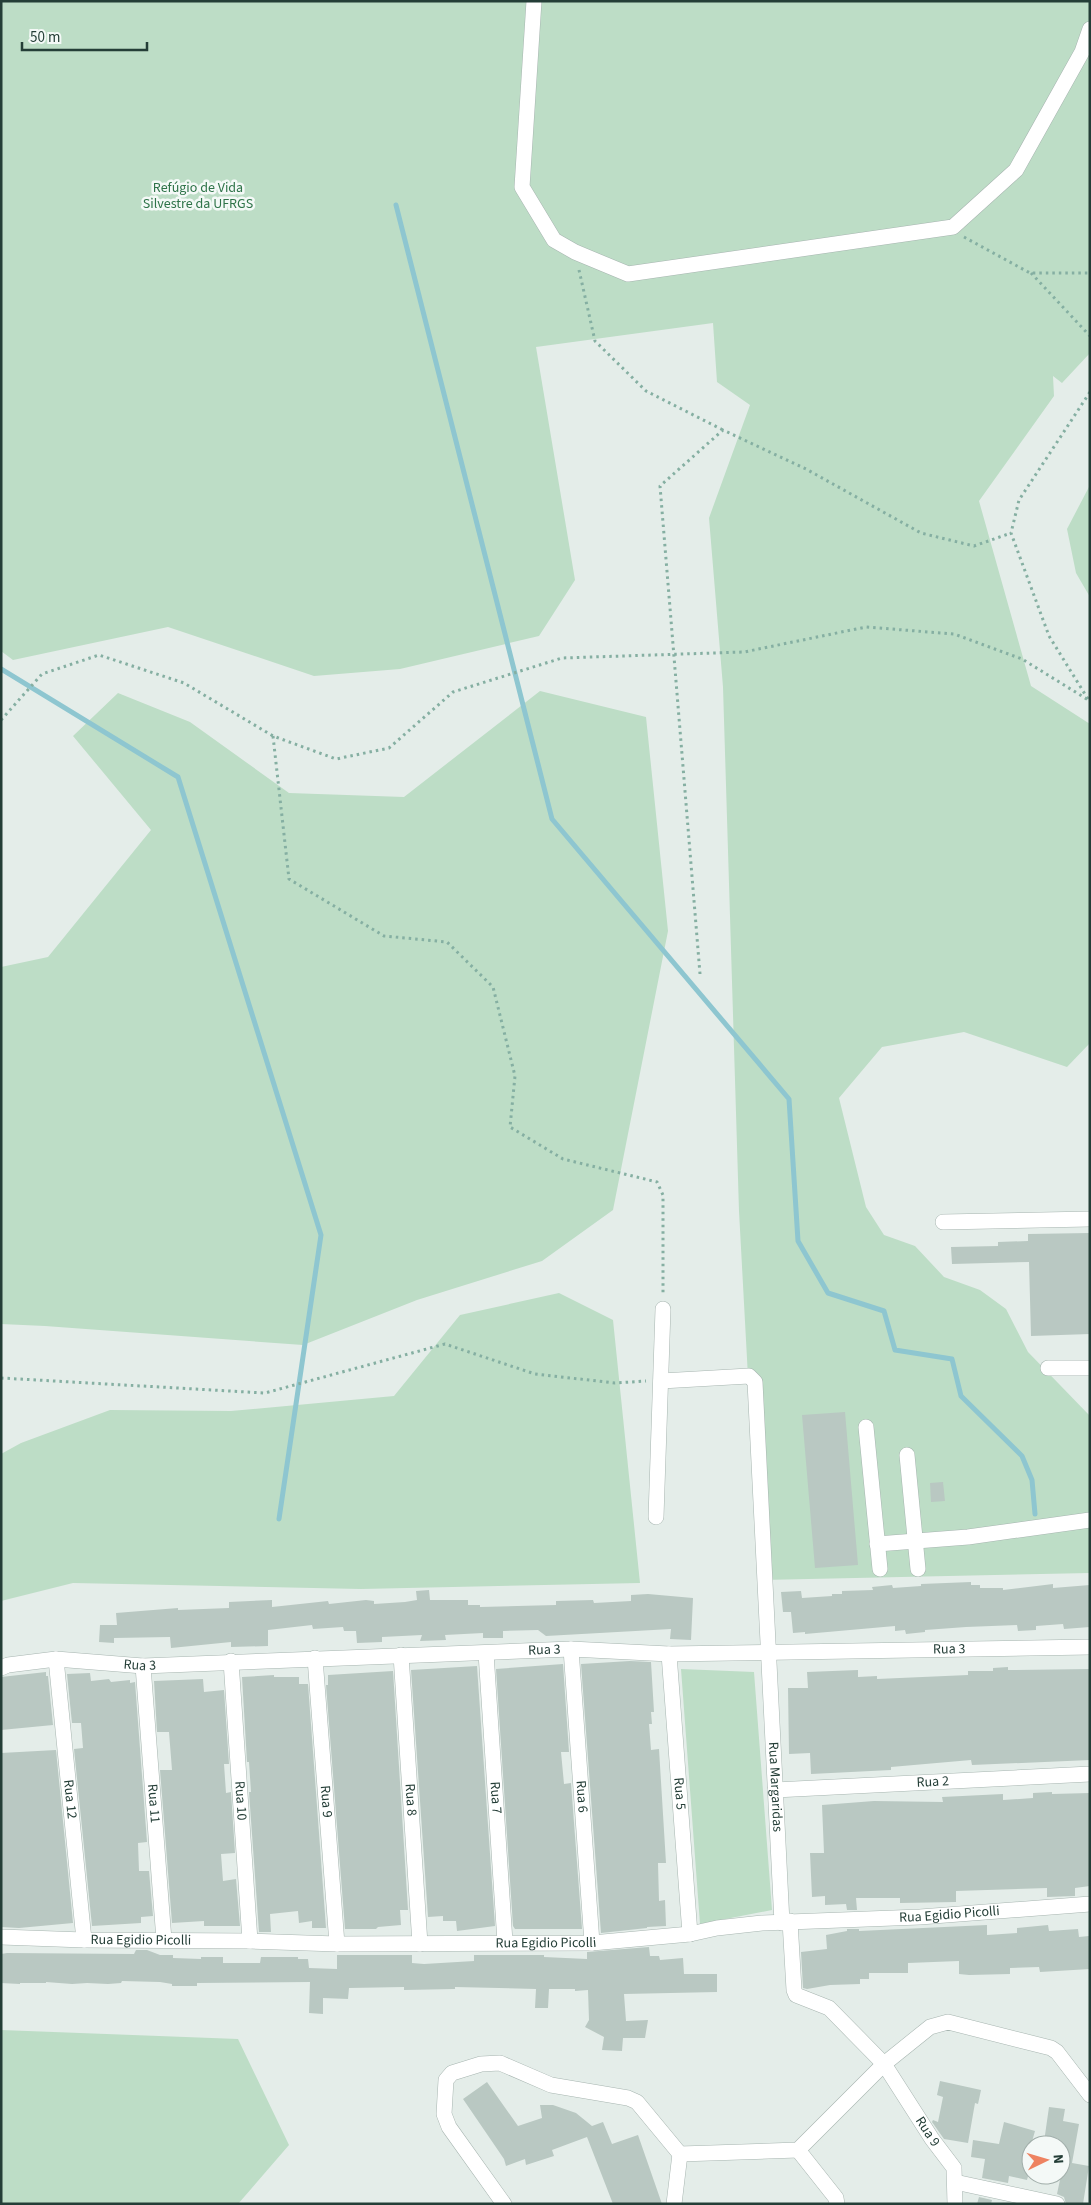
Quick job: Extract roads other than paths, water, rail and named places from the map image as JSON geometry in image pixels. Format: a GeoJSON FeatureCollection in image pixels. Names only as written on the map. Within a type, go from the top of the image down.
{"type":"FeatureCollection","features":[{"type":"Feature","properties":{"kind":"street"},"geometry":{"type":"LineString","coordinates":[[534,1],[522,186],[554,240],[575,252],[628,274],[952,227],[1016,170],[1082,52],[1090,29]]}},
{"type":"Feature","properties":{"kind":"street"},"geometry":{"type":"LineString","coordinates":[[943,1222],[1090,1219]]}},
{"type":"Feature","properties":{"kind":"street"},"geometry":{"type":"LineString","coordinates":[[656,1517],[662,1309]]}},
{"type":"Feature","properties":{"kind":"street"},"geometry":{"type":"LineString","coordinates":[[1048,1368],[1090,1368]]}},
{"type":"Feature","properties":{"kind":"street","name":"Rua Margaridas"},"geometry":{"type":"LineString","coordinates":[[661,1380],[749,1376],[755,1382],[775,1790],[786,1922],[794,1990],[796,1995],[829,2008],[884,2064]]}},
{"type":"Feature","properties":{"kind":"street"},"geometry":{"type":"LineString","coordinates":[[866,1427],[880,1569]]}},
{"type":"Feature","properties":{"kind":"street"},"geometry":{"type":"LineString","coordinates":[[907,1455],[918,1569]]}},
{"type":"Feature","properties":{"kind":"street"},"geometry":{"type":"LineString","coordinates":[[877,1544],[968,1537],[1090,1520]]}},
{"type":"Feature","properties":{"kind":"street","name":"Rua 3"},"geometry":{"type":"LineString","coordinates":[[1,1668],[8,1665],[56,1659],[143,1666],[231,1661],[571,1649],[670,1654],[1090,1647]]}},
{"type":"Feature","properties":{"kind":"street","name":"Rua 6"},"geometry":{"type":"LineString","coordinates":[[571,1649],[592,1943]]}},
{"type":"Feature","properties":{"kind":"street","name":"Rua 7"},"geometry":{"type":"LineString","coordinates":[[486,1653],[505,1942]]}},
{"type":"Feature","properties":{"kind":"street","name":"Rua 5"},"geometry":{"type":"LineString","coordinates":[[670,1654],[690,1934]]}},
{"type":"Feature","properties":{"kind":"street","name":"Rua 8"},"geometry":{"type":"LineString","coordinates":[[402,1655],[420,1944]]}},
{"type":"Feature","properties":{"kind":"street","name":"Rua 9"},"geometry":{"type":"LineString","coordinates":[[314,1658],[337,1944]]}},
{"type":"Feature","properties":{"kind":"street","name":"Rua 12"},"geometry":{"type":"LineString","coordinates":[[56,1659],[84,1940]]}},
{"type":"Feature","properties":{"kind":"street","name":"Rua 10"},"geometry":{"type":"LineString","coordinates":[[231,1661],[250,1941]]}},
{"type":"Feature","properties":{"kind":"street","name":"Rua 11"},"geometry":{"type":"LineString","coordinates":[[143,1666],[164,1940]]}},
{"type":"Feature","properties":{"kind":"street","name":"Rua 2"},"geometry":{"type":"LineString","coordinates":[[775,1790],[1090,1774]]}},
{"type":"Feature","properties":{"kind":"street","name":"Rua Egidio Picolli"},"geometry":{"type":"LineString","coordinates":[[1,1937],[337,1944],[592,1943],[690,1934],[718,1928],[786,1922],[920,1917],[1090,1904]]}},
{"type":"Feature","properties":{"kind":"street"},"geometry":{"type":"LineString","coordinates":[[680,2154],[798,2150],[884,2064],[930,2027],[948,2022],[1051,2048],[1057,2052],[1090,2095]]}},
{"type":"Feature","properties":{"kind":"street"},"geometry":{"type":"LineString","coordinates":[[504,2204],[449,2128],[444,2114],[446,2080],[452,2074],[481,2064],[500,2063],[551,2085],[628,2098],[637,2102],[680,2154],[674,2204]]}},
{"type":"Feature","properties":{"kind":"street","name":"Rua 9"},"geometry":{"type":"LineString","coordinates":[[884,2064],[932,2139],[954,2168],[955,2204]]}},
{"type":"Feature","properties":{"kind":"street"},"geometry":{"type":"LineString","coordinates":[[798,2150],[836,2198],[837,2204]]}},
{"type":"Feature","properties":{"kind":"street"},"geometry":{"type":"LineString","coordinates":[[955,2182],[1058,2204]]}},
{"type":"Feature","properties":{"kind":"waterway"},"geometry":{"type":"LineString","coordinates":[[396,205],[552,819],[789,1099],[798,1241],[828,1293],[884,1311],[895,1350],[952,1359],[961,1396],[1022,1456],[1032,1480],[1035,1514]]}},
{"type":"Feature","properties":{"kind":"waterway"},"geometry":{"type":"LineString","coordinates":[[1,669],[178,777],[321,1235],[279,1519]]}},
{"type":"Feature","properties":{"kind":"park label","name":"Refúgio de Vida Silvestre da UFRGS"},"geometry":{"type":"Point","coordinates":[198,196]}}]}
